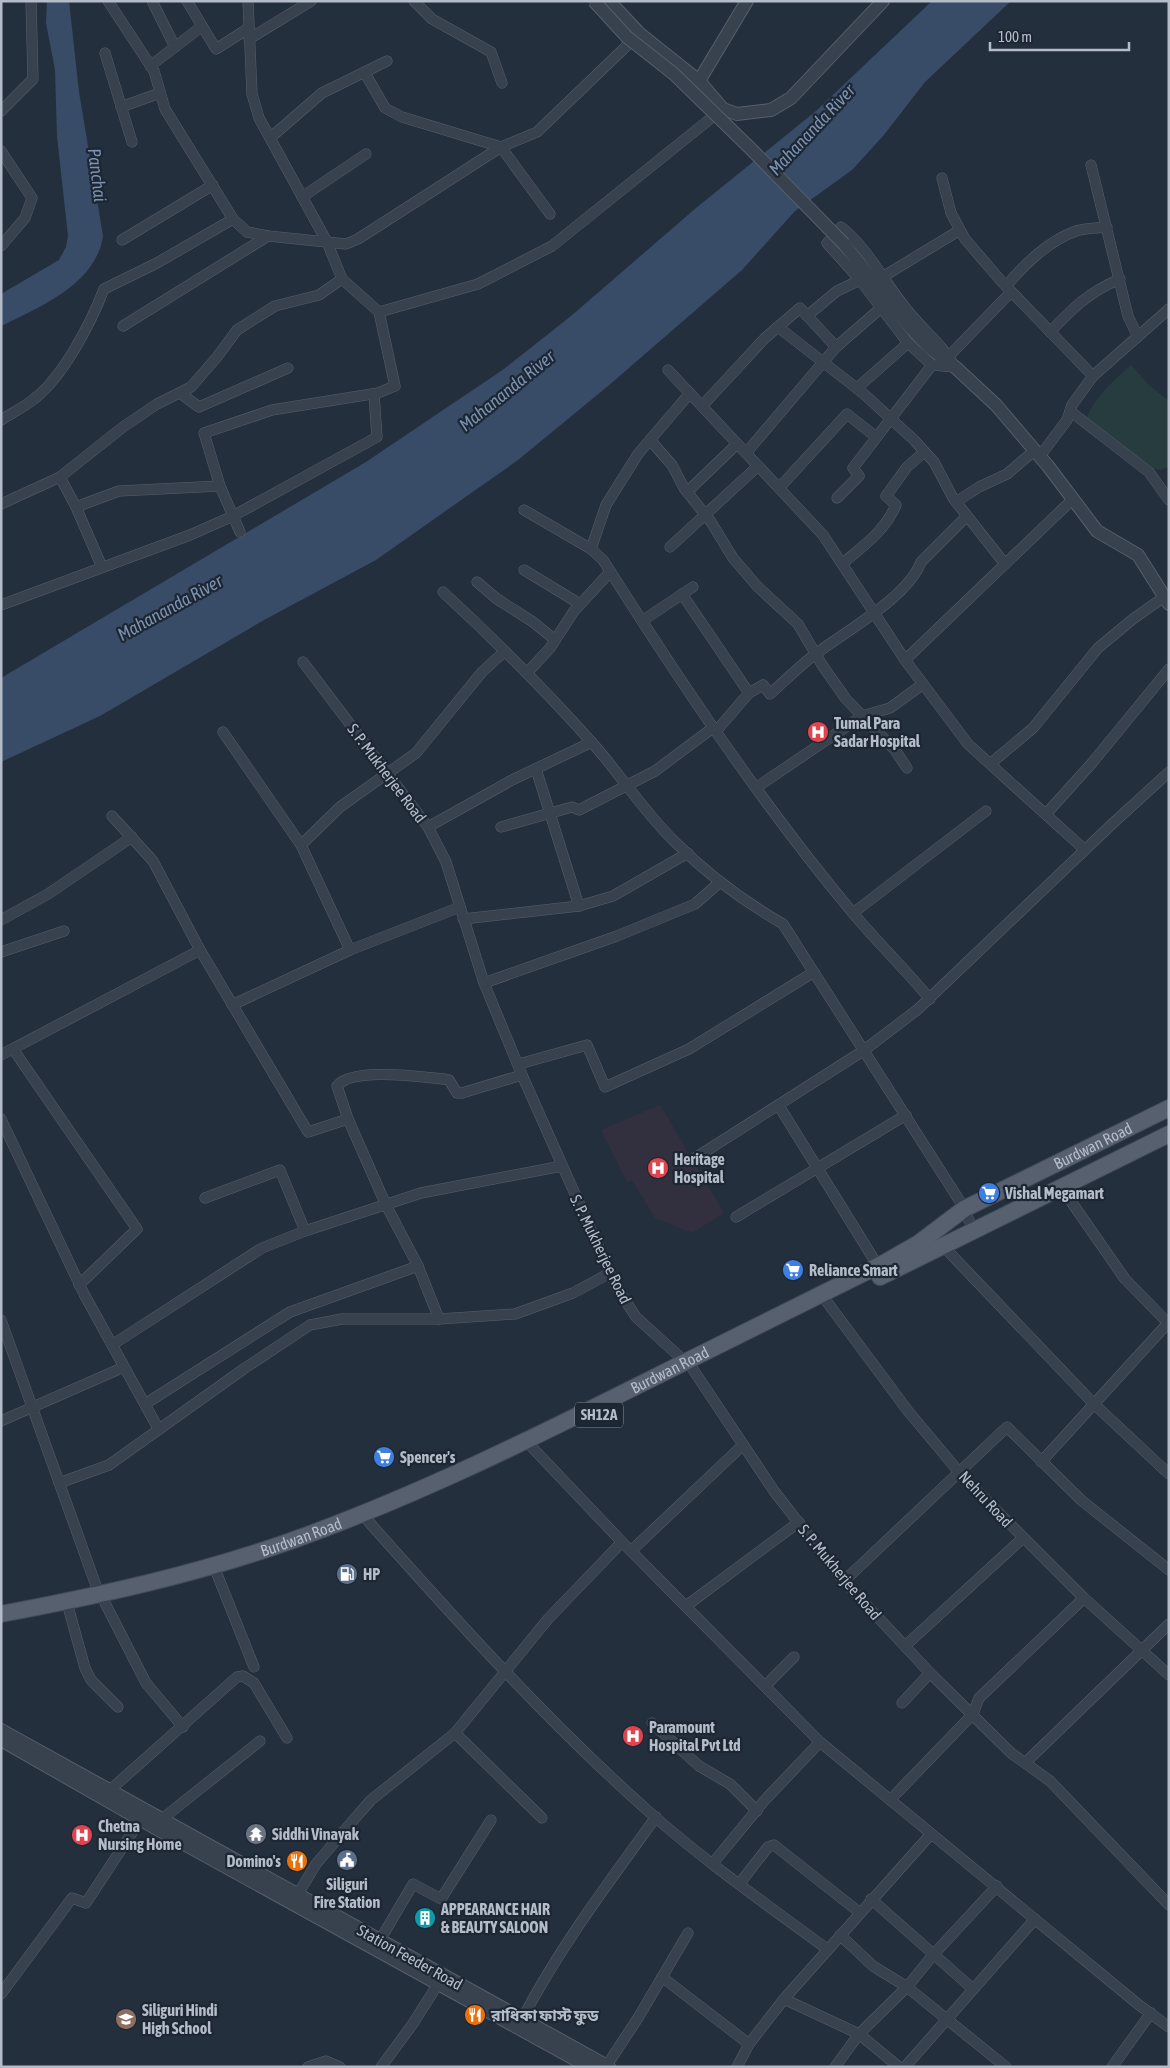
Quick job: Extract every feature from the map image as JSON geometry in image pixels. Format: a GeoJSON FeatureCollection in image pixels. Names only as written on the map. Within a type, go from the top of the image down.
{"type":"FeatureCollection","features":[{"type":"Feature","properties":{"kind":"main road","name":"Burdwan Road"},"geometry":{"type":"LineString","coordinates":[[824,1298],[918,1242],[964,1209],[1169,1108]]}},
{"type":"Feature","properties":{"kind":"main road","name":"Burdwan Road"},"geometry":{"type":"LineString","coordinates":[[1,1614],[102,1599],[217,1574],[368,1521],[428,1496],[824,1298],[974,1231],[1169,1134]]}},
{"type":"Feature","properties":{"kind":"main road","name":"Burdwan Road"},"geometry":{"type":"LineString","coordinates":[[1,1624],[70,1610],[284,1543],[529,1444]]}},
{"type":"Feature","properties":{"kind":"street"},"geometry":{"type":"LineString","coordinates":[[1,111],[33,80],[31,1]]}},
{"type":"Feature","properties":{"kind":"street"},"geometry":{"type":"LineString","coordinates":[[108,1],[150,66],[165,109],[233,218],[247,232],[346,244],[358,239],[501,147],[537,132],[640,34]]}},
{"type":"Feature","properties":{"kind":"street"},"geometry":{"type":"LineString","coordinates":[[187,1],[216,49],[249,28]]}},
{"type":"Feature","properties":{"kind":"street"},"geometry":{"type":"LineString","coordinates":[[240,532],[220,486],[204,433],[272,410],[374,394],[395,386],[379,312],[342,278],[327,242],[259,118],[252,94],[248,1]]}},
{"type":"Feature","properties":{"kind":"street"},"geometry":{"type":"LineString","coordinates":[[249,39],[311,1]]}},
{"type":"Feature","properties":{"kind":"street"},"geometry":{"type":"LineString","coordinates":[[414,1],[432,19],[491,52],[502,83]]}},
{"type":"Feature","properties":{"kind":"street"},"geometry":{"type":"LineString","coordinates":[[594,1],[627,37],[674,74],[747,145],[844,244],[910,327],[930,348],[952,361]]}},
{"type":"Feature","properties":{"kind":"street"},"geometry":{"type":"LineString","coordinates":[[609,1],[640,34],[699,81],[723,109],[737,114],[771,110],[791,98],[883,1]]}},
{"type":"Feature","properties":{"kind":"street"},"geometry":{"type":"LineString","coordinates":[[699,81],[747,1]]}},
{"type":"Feature","properties":{"kind":"street"},"geometry":{"type":"LineString","coordinates":[[153,3],[175,47]]}},
{"type":"Feature","properties":{"kind":"street"},"geometry":{"type":"LineString","coordinates":[[150,66],[201,27]]}},
{"type":"Feature","properties":{"kind":"street"},"geometry":{"type":"LineString","coordinates":[[105,53],[132,142]]}},
{"type":"Feature","properties":{"kind":"street"},"geometry":{"type":"LineString","coordinates":[[270,138],[322,92],[387,61]]}},
{"type":"Feature","properties":{"kind":"street"},"geometry":{"type":"LineString","coordinates":[[365,73],[385,108],[402,117],[501,147],[550,214]]}},
{"type":"Feature","properties":{"kind":"street"},"geometry":{"type":"LineString","coordinates":[[121,107],[160,93]]}},
{"type":"Feature","properties":{"kind":"street"},"geometry":{"type":"LineString","coordinates":[[379,312],[478,284],[552,246],[723,109]]}},
{"type":"Feature","properties":{"kind":"street"},"geometry":{"type":"LineString","coordinates":[[1,151],[32,198],[25,218],[1,246]]}},
{"type":"Feature","properties":{"kind":"street"},"geometry":{"type":"LineString","coordinates":[[302,197],[366,154]]}},
{"type":"Feature","properties":{"kind":"street"},"geometry":{"type":"LineString","coordinates":[[1091,165],[1128,316],[1138,337]]}},
{"type":"Feature","properties":{"kind":"street"},"geometry":{"type":"LineString","coordinates":[[942,178],[951,213],[965,239],[1009,289],[1093,376]]}},
{"type":"Feature","properties":{"kind":"street"},"geometry":{"type":"LineString","coordinates":[[122,240],[213,185]]}},
{"type":"Feature","properties":{"kind":"street"},"geometry":{"type":"LineString","coordinates":[[1,420],[35,398],[51,382],[82,337],[104,289],[157,263],[233,218]]}},
{"type":"Feature","properties":{"kind":"street"},"geometry":{"type":"LineString","coordinates":[[932,365],[908,342],[860,280],[827,243],[841,227],[854,237],[908,311],[1038,453],[1097,531],[1138,555],[1166,601],[1133,618],[1098,648],[1033,728],[990,764]]}},
{"type":"Feature","properties":{"kind":"street"},"geometry":{"type":"LineString","coordinates":[[837,498],[859,476],[853,468],[932,365],[952,361],[1009,289],[1025,264],[1048,246],[1077,231],[1107,227]]}},
{"type":"Feature","properties":{"kind":"street"},"geometry":{"type":"LineString","coordinates":[[884,276],[960,230]]}},
{"type":"Feature","properties":{"kind":"street"},"geometry":{"type":"LineString","coordinates":[[123,326],[268,236]]}},
{"type":"Feature","properties":{"kind":"street"},"geometry":{"type":"LineString","coordinates":[[1,504],[60,477],[123,427],[191,387],[237,330],[275,306],[319,295],[342,278]]}},
{"type":"Feature","properties":{"kind":"street"},"geometry":{"type":"LineString","coordinates":[[1050,332],[1070,311],[1096,289],[1120,278]]}},
{"type":"Feature","properties":{"kind":"street"},"geometry":{"type":"LineString","coordinates":[[807,316],[837,291],[860,280]]}},
{"type":"Feature","properties":{"kind":"street"},"geometry":{"type":"LineString","coordinates":[[702,406],[778,327],[800,308],[836,347]]}},
{"type":"Feature","properties":{"kind":"street"},"geometry":{"type":"LineString","coordinates":[[746,453],[836,347],[881,308]]}},
{"type":"Feature","properties":{"kind":"street"},"geometry":{"type":"LineString","coordinates":[[956,502],[979,487],[1007,474],[1038,453],[1067,420],[1072,405],[1093,376],[1169,309]]}},
{"type":"Feature","properties":{"kind":"street"},"geometry":{"type":"LineString","coordinates":[[778,327],[857,388],[934,462],[956,502],[1005,564]]}},
{"type":"Feature","properties":{"kind":"street"},"geometry":{"type":"LineString","coordinates":[[857,388],[908,342]]}},
{"type":"Feature","properties":{"kind":"street"},"geometry":{"type":"LineString","coordinates":[[180,393],[200,407],[288,368]]}},
{"type":"Feature","properties":{"kind":"street"},"geometry":{"type":"LineString","coordinates":[[668,370],[823,535],[905,660],[968,744],[1085,850]]}},
{"type":"Feature","properties":{"kind":"street"},"geometry":{"type":"LineString","coordinates":[[591,549],[606,506],[638,454],[690,393]]}},
{"type":"Feature","properties":{"kind":"street"},"geometry":{"type":"LineString","coordinates":[[1,605],[233,516],[377,437],[374,394]]}},
{"type":"Feature","properties":{"kind":"street"},"geometry":{"type":"LineString","coordinates":[[1070,411],[1149,472],[1169,500]]}},
{"type":"Feature","properties":{"kind":"street"},"geometry":{"type":"LineString","coordinates":[[779,488],[847,414],[876,437]]}},
{"type":"Feature","properties":{"kind":"street"},"geometry":{"type":"LineString","coordinates":[[650,440],[672,465],[687,492],[706,516],[734,558],[757,586],[798,624],[815,654],[846,699],[895,750],[907,768]]}},
{"type":"Feature","properties":{"kind":"street"},"geometry":{"type":"LineString","coordinates":[[687,492],[737,444]]}},
{"type":"Feature","properties":{"kind":"street"},"geometry":{"type":"LineString","coordinates":[[842,564],[876,535],[890,519],[896,505],[886,496],[906,467],[924,452]]}},
{"type":"Feature","properties":{"kind":"street"},"geometry":{"type":"LineString","coordinates":[[670,547],[706,516],[758,466]]}},
{"type":"Feature","properties":{"kind":"street"},"geometry":{"type":"LineString","coordinates":[[60,477],[102,567]]}},
{"type":"Feature","properties":{"kind":"street"},"geometry":{"type":"LineString","coordinates":[[76,508],[119,491],[220,486]]}},
{"type":"Feature","properties":{"kind":"street"},"geometry":{"type":"LineString","coordinates":[[905,660],[1074,499]]}},
{"type":"Feature","properties":{"kind":"street"},"geometry":{"type":"LineString","coordinates":[[524,510],[591,549],[603,560],[716,729],[797,843],[853,913],[930,999]]}},
{"type":"Feature","properties":{"kind":"street"},"geometry":{"type":"LineString","coordinates":[[501,827],[572,807],[579,810],[655,771],[716,729],[749,693],[763,685],[770,694],[815,654],[874,614],[917,572],[921,562],[967,516]]}},
{"type":"Feature","properties":{"kind":"street"},"geometry":{"type":"LineString","coordinates":[[524,570],[580,604]]}},
{"type":"Feature","properties":{"kind":"street"},"geometry":{"type":"LineString","coordinates":[[527,673],[555,640],[580,604],[610,572]]}},
{"type":"Feature","properties":{"kind":"street"},"geometry":{"type":"LineString","coordinates":[[476,582],[497,600],[533,622],[555,640]]}},
{"type":"Feature","properties":{"kind":"street"},"geometry":{"type":"LineString","coordinates":[[642,621],[693,587]]}},
{"type":"Feature","properties":{"kind":"street"},"geometry":{"type":"LineString","coordinates":[[443,592],[527,673],[592,742],[674,841],[720,882],[753,907],[783,924],[863,1051],[906,1115],[964,1209],[974,1231]]}},
{"type":"Feature","properties":{"kind":"street"},"geometry":{"type":"LineString","coordinates":[[682,594],[749,693]]}},
{"type":"Feature","properties":{"kind":"street"},"geometry":{"type":"LineString","coordinates":[[301,845],[340,807],[416,753],[482,672],[505,652]]}},
{"type":"Feature","properties":{"kind":"street","name":"S. P. Mukherjee Road"},"geometry":{"type":"LineString","coordinates":[[303,662],[388,772],[428,828],[446,862],[484,983],[522,1075],[544,1119],[562,1166],[610,1272],[636,1317],[689,1365],[798,1522],[844,1581],[930,1673],[1011,1753],[1050,1781],[1169,1905]]}},
{"type":"Feature","properties":{"kind":"street"},"geometry":{"type":"LineString","coordinates":[[1046,814],[1092,763],[1169,669]]}},
{"type":"Feature","properties":{"kind":"street"},"geometry":{"type":"LineString","coordinates":[[757,787],[862,716],[890,708],[922,684]]}},
{"type":"Feature","properties":{"kind":"street"},"geometry":{"type":"LineString","coordinates":[[223,732],[301,845],[350,950]]}},
{"type":"Feature","properties":{"kind":"street"},"geometry":{"type":"LineString","coordinates":[[428,828],[536,769],[592,742]]}},
{"type":"Feature","properties":{"kind":"street"},"geometry":{"type":"LineString","coordinates":[[536,769],[578,906]]}},
{"type":"Feature","properties":{"kind":"street"},"geometry":{"type":"LineString","coordinates":[[695,1158],[863,1051],[930,999],[1169,772]]}},
{"type":"Feature","properties":{"kind":"street"},"geometry":{"type":"LineString","coordinates":[[853,913],[986,810]]}},
{"type":"Feature","properties":{"kind":"street"},"geometry":{"type":"LineString","coordinates":[[112,816],[153,860],[200,950],[308,1132],[348,1120]]}},
{"type":"Feature","properties":{"kind":"street"},"geometry":{"type":"LineString","coordinates":[[1,920],[48,894],[132,837]]}},
{"type":"Feature","properties":{"kind":"street"},"geometry":{"type":"LineString","coordinates":[[463,919],[578,906],[613,896],[688,853]]}},
{"type":"Feature","properties":{"kind":"street"},"geometry":{"type":"LineString","coordinates":[[484,983],[617,936],[695,904],[720,882]]}},
{"type":"Feature","properties":{"kind":"street"},"geometry":{"type":"LineString","coordinates":[[232,1005],[350,950],[460,907]]}},
{"type":"Feature","properties":{"kind":"street"},"geometry":{"type":"LineString","coordinates":[[1,952],[64,931]]}},
{"type":"Feature","properties":{"kind":"street"},"geometry":{"type":"LineString","coordinates":[[1,1055],[200,950]]}},
{"type":"Feature","properties":{"kind":"street"},"geometry":{"type":"LineString","coordinates":[[519,1064],[587,1045],[605,1088],[689,1049],[814,972]]}},
{"type":"Feature","properties":{"kind":"street"},"geometry":{"type":"LineString","coordinates":[[13,1049],[137,1229],[80,1286]]}},
{"type":"Feature","properties":{"kind":"street"},"geometry":{"type":"LineString","coordinates":[[439,1319],[418,1266],[386,1205],[348,1120],[338,1086],[340,1082],[374,1075],[450,1080],[457,1093],[462,1093],[522,1075]]}},
{"type":"Feature","properties":{"kind":"street"},"geometry":{"type":"LineString","coordinates":[[779,1106],[878,1266]]}},
{"type":"Feature","properties":{"kind":"street"},"geometry":{"type":"LineString","coordinates":[[736,1217],[906,1115]]}},
{"type":"Feature","properties":{"kind":"street"},"geometry":{"type":"LineString","coordinates":[[1,1119],[80,1286],[159,1430]]}},
{"type":"Feature","properties":{"kind":"street"},"geometry":{"type":"LineString","coordinates":[[112,1346],[262,1248],[305,1231],[422,1193],[562,1166]]}},
{"type":"Feature","properties":{"kind":"street"},"geometry":{"type":"LineString","coordinates":[[205,1198],[280,1170],[305,1231]]}},
{"type":"Feature","properties":{"kind":"street"},"geometry":{"type":"LineString","coordinates":[[1041,1462],[1169,1323],[1125,1279],[1061,1187]]}},
{"type":"Feature","properties":{"kind":"street"},"geometry":{"type":"LineString","coordinates":[[942,1245],[1094,1404],[1169,1474]]}},
{"type":"Feature","properties":{"kind":"street"},"geometry":{"type":"LineString","coordinates":[[145,1404],[290,1312],[418,1266]]}},
{"type":"Feature","properties":{"kind":"street"},"geometry":{"type":"LineString","coordinates":[[59,1483],[109,1465],[245,1368],[310,1325],[342,1319],[439,1319],[516,1314],[573,1293],[610,1272]]}},
{"type":"Feature","properties":{"kind":"street","name":"Nehru Road"},"geometry":{"type":"LineString","coordinates":[[824,1298],[908,1411],[964,1478],[1084,1598],[1169,1676]]}},
{"type":"Feature","properties":{"kind":"street"},"geometry":{"type":"LineString","coordinates":[[1,1320],[102,1599],[146,1683],[183,1727]]}},
{"type":"Feature","properties":{"kind":"street"},"geometry":{"type":"LineString","coordinates":[[1,1421],[124,1367]]}},
{"type":"Feature","properties":{"kind":"street"},"geometry":{"type":"LineString","coordinates":[[844,1581],[1007,1427],[1081,1500],[1169,1570]]}},
{"type":"Feature","properties":{"kind":"street"},"geometry":{"type":"LineString","coordinates":[[529,1444],[622,1542],[820,1742],[1169,2027]]}},
{"type":"Feature","properties":{"kind":"street"},"geometry":{"type":"LineString","coordinates":[[631,1551],[743,1445]]}},
{"type":"Feature","properties":{"kind":"street"},"geometry":{"type":"LineString","coordinates":[[368,1521],[505,1673],[656,1818],[827,1949]]}},
{"type":"Feature","properties":{"kind":"street"},"geometry":{"type":"LineString","coordinates":[[686,1606],[798,1522]]}},
{"type":"Feature","properties":{"kind":"street"},"geometry":{"type":"LineString","coordinates":[[905,1646],[1022,1538]]}},
{"type":"Feature","properties":{"kind":"street"},"geometry":{"type":"LineString","coordinates":[[295,1899],[316,1864],[371,1800],[455,1733],[548,1619],[622,1542]]}},
{"type":"Feature","properties":{"kind":"street"},"geometry":{"type":"LineString","coordinates":[[217,1574],[254,1667]]}},
{"type":"Feature","properties":{"kind":"street"},"geometry":{"type":"LineString","coordinates":[[890,1800],[973,1714],[979,1698],[1084,1598]]}},
{"type":"Feature","properties":{"kind":"street"},"geometry":{"type":"LineString","coordinates":[[70,1610],[85,1668],[91,1680],[118,1708]]}},
{"type":"Feature","properties":{"kind":"street"},"geometry":{"type":"LineString","coordinates":[[1026,1762],[1169,1624]]}},
{"type":"Feature","properties":{"kind":"street"},"geometry":{"type":"LineString","coordinates":[[765,1686],[794,1657]]}},
{"type":"Feature","properties":{"kind":"street"},"geometry":{"type":"LineString","coordinates":[[902,1703],[930,1673]]}},
{"type":"Feature","properties":{"kind":"street"},"geometry":{"type":"LineString","coordinates":[[110,1790],[237,1678],[243,1676],[254,1683],[287,1738]]}},
{"type":"Feature","properties":{"kind":"street"},"geometry":{"type":"LineString","coordinates":[[652,1723],[698,1766],[730,1784],[757,1811]]}},
{"type":"Feature","properties":{"kind":"street","name":"Station Feeder Road"},"geometry":{"type":"LineString","coordinates":[[1,1730],[162,1819],[438,1984],[588,2064],[608,2066]]}},
{"type":"Feature","properties":{"kind":"street"},"geometry":{"type":"LineString","coordinates":[[455,1733],[542,1818]]}},
{"type":"Feature","properties":{"kind":"street","name":"Station Feeder Road"},"geometry":{"type":"LineString","coordinates":[[1,1740],[141,1819],[295,1899],[380,1940],[522,2019],[588,2064]]}},
{"type":"Feature","properties":{"kind":"street"},"geometry":{"type":"LineString","coordinates":[[162,1819],[260,1741]]}},
{"type":"Feature","properties":{"kind":"street"},"geometry":{"type":"LineString","coordinates":[[713,1863],[820,1742]]}},
{"type":"Feature","properties":{"kind":"street"},"geometry":{"type":"LineString","coordinates":[[522,2019],[543,1980],[579,1922],[656,1818]]}},
{"type":"Feature","properties":{"kind":"street"},"geometry":{"type":"LineString","coordinates":[[1,1994],[5,1979],[72,1898],[86,1903],[141,1819]]}},
{"type":"Feature","properties":{"kind":"street"},"geometry":{"type":"LineString","coordinates":[[380,1940],[413,1884],[441,1899],[491,1820]]}},
{"type":"Feature","properties":{"kind":"street"},"geometry":{"type":"LineString","coordinates":[[737,2067],[749,2044],[784,2000],[859,1912],[931,1834]]}},
{"type":"Feature","properties":{"kind":"street"},"geometry":{"type":"LineString","coordinates":[[740,1883],[768,1847],[774,1845],[859,1912]]}},
{"type":"Feature","properties":{"kind":"street"},"geometry":{"type":"LineString","coordinates":[[835,2067],[859,2034],[908,1988],[933,1955],[997,1886]]}},
{"type":"Feature","properties":{"kind":"street"},"geometry":{"type":"LineString","coordinates":[[871,1899],[973,1989]]}},
{"type":"Feature","properties":{"kind":"street"},"geometry":{"type":"LineString","coordinates":[[905,2067],[1035,1918]]}},
{"type":"Feature","properties":{"kind":"street"},"geometry":{"type":"LineString","coordinates":[[608,2066],[688,1933]]}},
{"type":"Feature","properties":{"kind":"street"},"geometry":{"type":"LineString","coordinates":[[840,1935],[873,1966],[908,1988],[1006,2067]]}},
{"type":"Feature","properties":{"kind":"street"},"geometry":{"type":"LineString","coordinates":[[662,1977],[749,2044]]}},
{"type":"Feature","properties":{"kind":"street"},"geometry":{"type":"LineString","coordinates":[[381,2067],[412,2025],[438,1984]]}},
{"type":"Feature","properties":{"kind":"street"},"geometry":{"type":"LineString","coordinates":[[784,2000],[859,2034],[899,2067]]}},
{"type":"Feature","properties":{"kind":"street"},"geometry":{"type":"LineString","coordinates":[[1112,2067],[1151,2013]]}},
{"type":"Feature","properties":{"kind":"street"},"geometry":{"type":"LineString","coordinates":[[308,2067],[326,2062],[340,2067]]}},
{"type":"Feature","properties":{"kind":"shaded area","name":"Heritage Hospital"},"geometry":{"type":"Polygon","coordinates":[[[660,1105],[724,1213],[692,1233],[655,1218],[632,1180],[627,1182],[601,1130],[660,1105]]]}},
{"type":"Feature","properties":{"kind":"green space"},"geometry":{"type":"Polygon","coordinates":[[[1131,365],[1149,385],[1169,401],[1169,467],[1161,470],[1149,468],[1086,419],[1100,396],[1131,365]]]}},
{"type":"Feature","properties":{"kind":"water"},"geometry":{"type":"Polygon","coordinates":[[[47,1],[69,1],[79,92],[103,236],[98,253],[90,268],[78,281],[49,302],[1,326],[1,294],[59,260],[66,247],[68,236],[57,136],[55,70],[46,23],[47,1]]]}},
{"type":"Feature","properties":{"kind":"water","name":"Mahananda River"},"geometry":{"type":"Polygon","coordinates":[[[932,1],[1011,1],[925,82],[883,136],[852,170],[795,211],[742,270],[608,386],[518,460],[376,560],[264,620],[100,716],[1,762],[1,678],[366,462],[504,369],[571,316],[696,208],[816,111],[932,1]]]}},
{"type":"Feature","properties":{"kind":"place","name":"Tumal Para Sadar Hospital"},"geometry":{"type":"Point","coordinates":[818,732]}},
{"type":"Feature","properties":{"kind":"place","name":"Heritage Hospital"},"geometry":{"type":"Point","coordinates":[658,1168]}},
{"type":"Feature","properties":{"kind":"place","name":"Vishal Megamart"},"geometry":{"type":"Point","coordinates":[989,1193]}},
{"type":"Feature","properties":{"kind":"place","name":"Reliance Smart"},"geometry":{"type":"Point","coordinates":[793,1270]}},
{"type":"Feature","properties":{"kind":"place","name":"Spencer's"},"geometry":{"type":"Point","coordinates":[384,1457]}},
{"type":"Feature","properties":{"kind":"place","name":"HP"},"geometry":{"type":"Point","coordinates":[347,1574]}},
{"type":"Feature","properties":{"kind":"place","name":"Paramount Hospital Pvt Ltd"},"geometry":{"type":"Point","coordinates":[633,1736]}},
{"type":"Feature","properties":{"kind":"place","name":"Siddhi Vinayak"},"geometry":{"type":"Point","coordinates":[256,1834]}},
{"type":"Feature","properties":{"kind":"place","name":"Chetna Nursing Home"},"geometry":{"type":"Point","coordinates":[82,1835]}},
{"type":"Feature","properties":{"kind":"place","name":"Siliguri Fire Station"},"geometry":{"type":"Point","coordinates":[347,1860]}},
{"type":"Feature","properties":{"kind":"place","name":"Domino's"},"geometry":{"type":"Point","coordinates":[297,1861]}},
{"type":"Feature","properties":{"kind":"place","name":"APPEARANCE HAIR & BEAUTY SALOON"},"geometry":{"type":"Point","coordinates":[425,1918]}},
{"type":"Feature","properties":{"kind":"place","name":"রাধিকা ফাস্ট ফুড"},"geometry":{"type":"Point","coordinates":[475,2015]}},
{"type":"Feature","properties":{"kind":"place","name":"Siliguri Hindi High School"},"geometry":{"type":"Point","coordinates":[126,2019]}},
{"type":"Feature","properties":{"kind":"water label","name":"Panchai"},"geometry":{"type":"Point","coordinates":[97,175]}}]}
